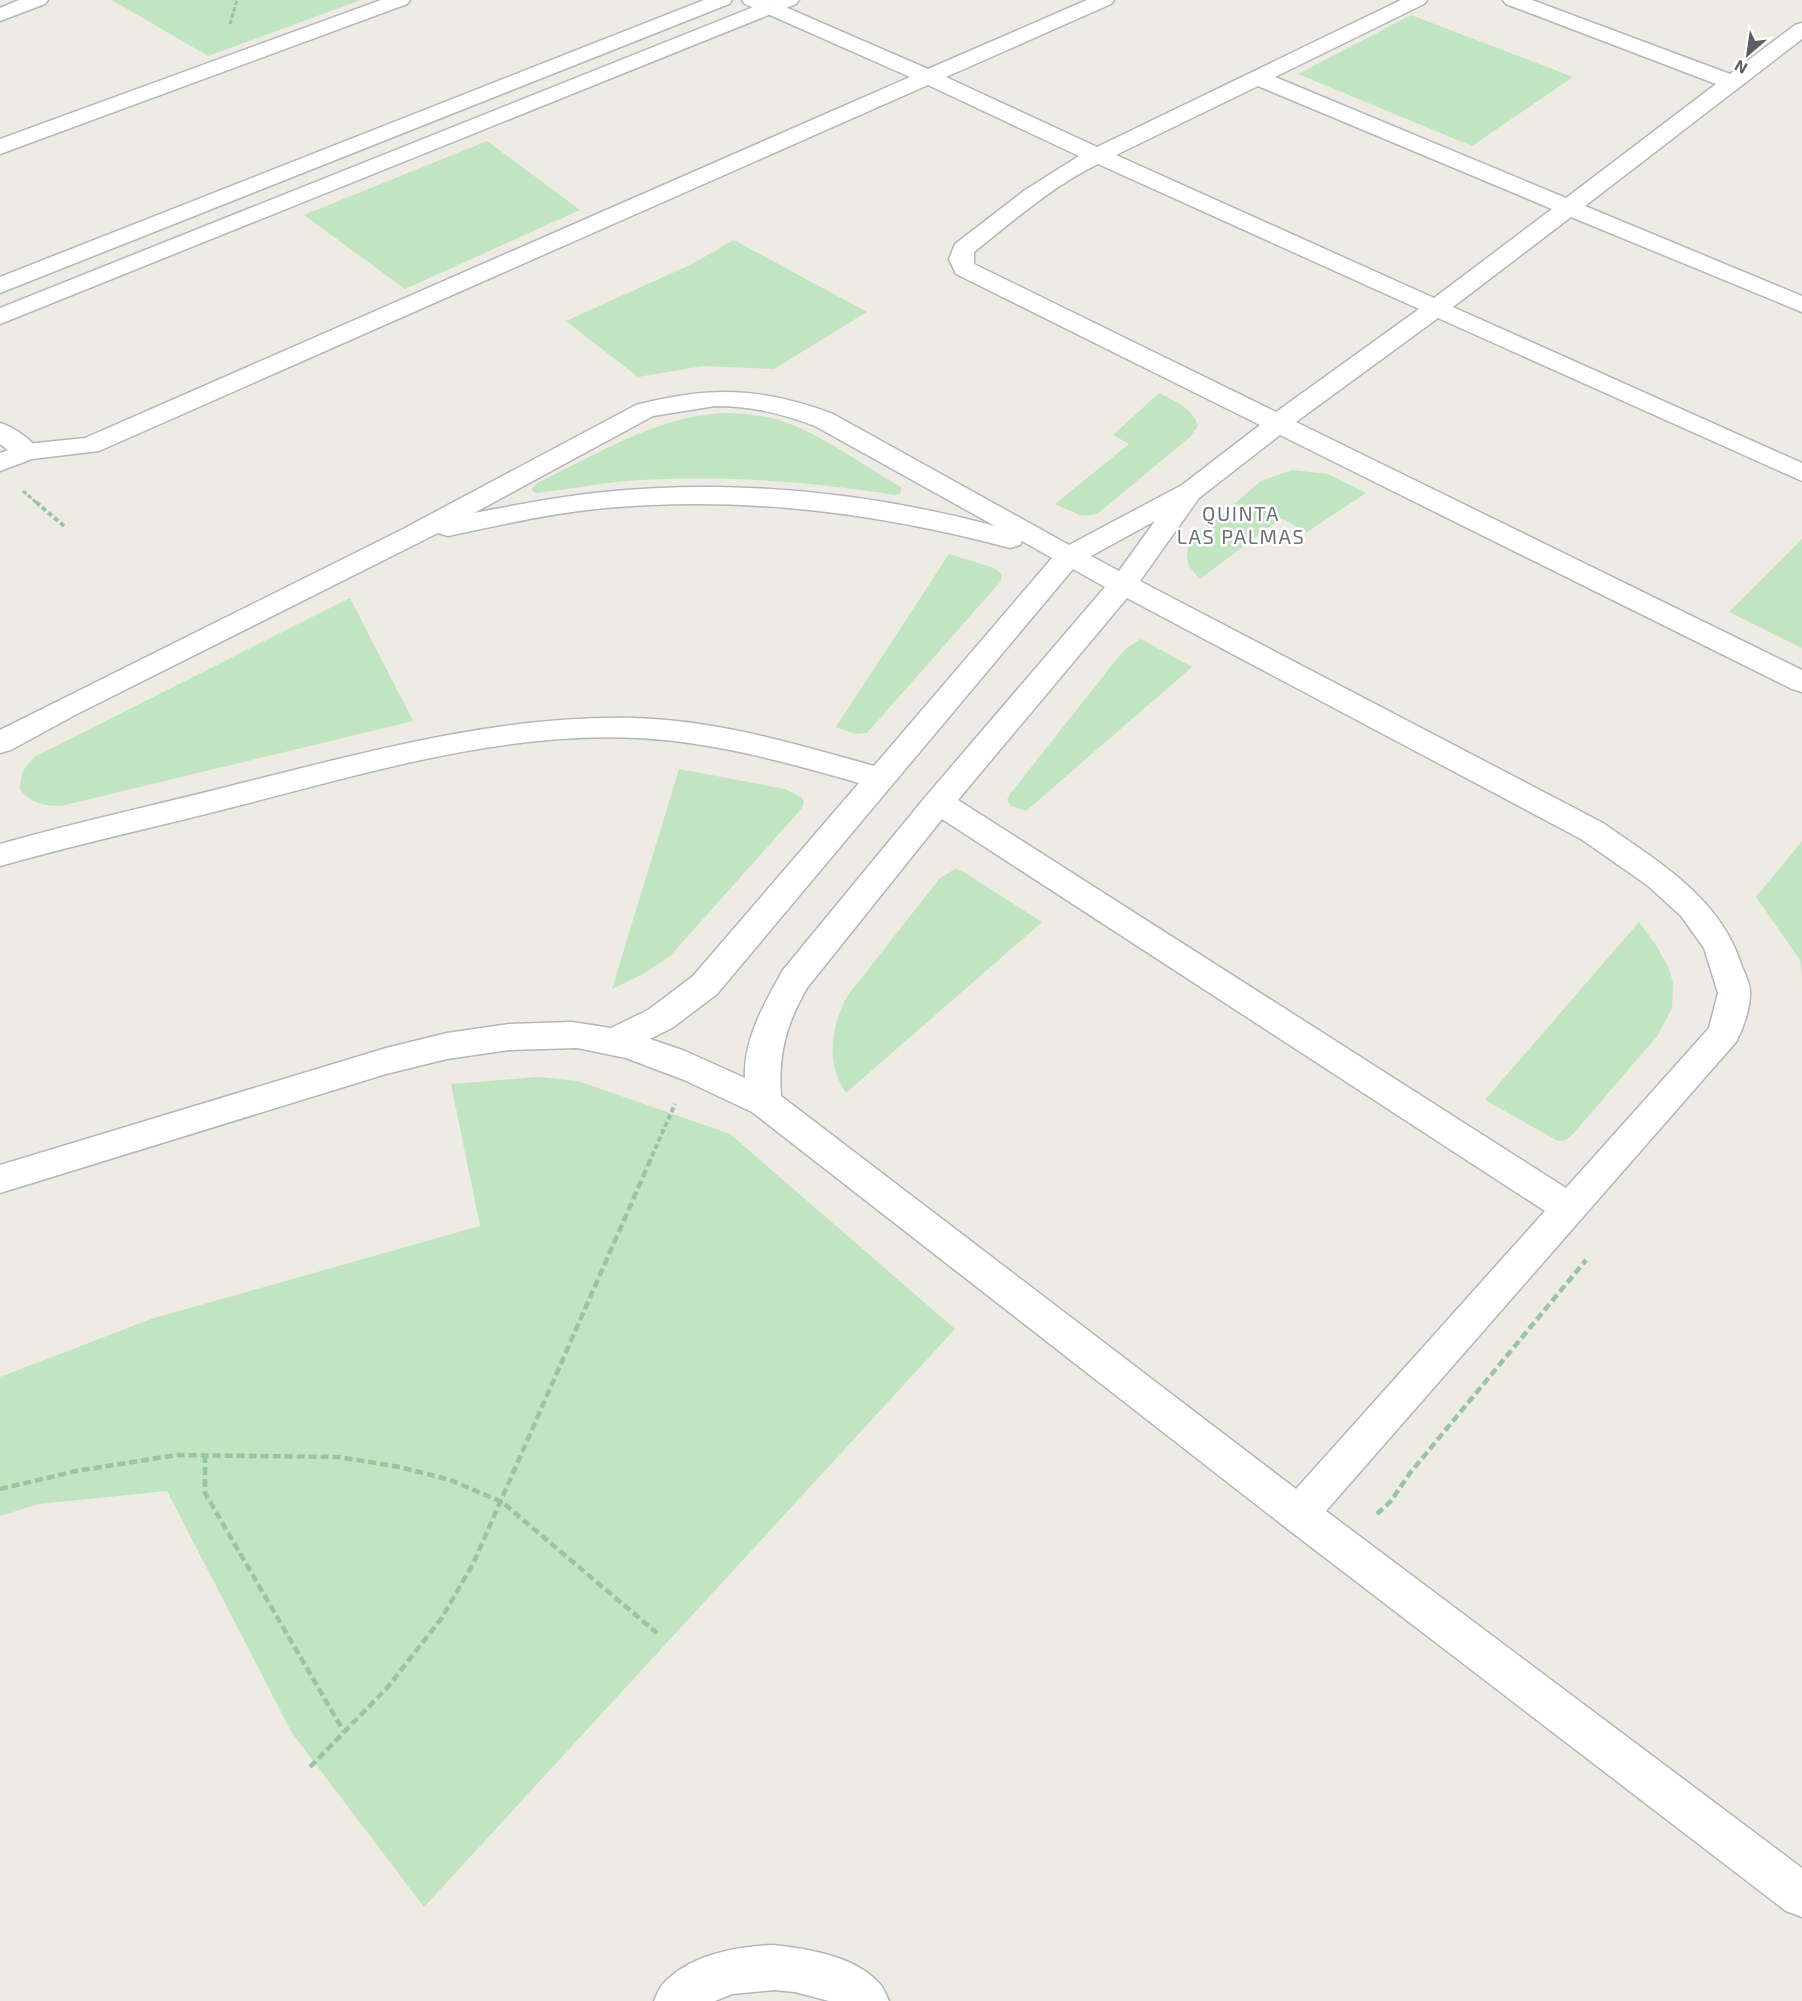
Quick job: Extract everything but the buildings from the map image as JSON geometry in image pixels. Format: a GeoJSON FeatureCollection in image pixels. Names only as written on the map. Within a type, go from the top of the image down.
{"type":"FeatureCollection","features":[{"type":"Feature","properties":{"kind":"street"},"geometry":{"type":"LineString","coordinates":[[0,15],[38,0]]}},
{"type":"Feature","properties":{"kind":"street"},"geometry":{"type":"LineString","coordinates":[[0,147],[400,0]]}},
{"type":"Feature","properties":{"kind":"street"},"geometry":{"type":"LineString","coordinates":[[0,286],[722,0]]}},
{"type":"Feature","properties":{"kind":"street"},"geometry":{"type":"LineString","coordinates":[[0,463],[27,452],[90,445],[1104,0]]}},
{"type":"Feature","properties":{"kind":"street"},"geometry":{"type":"LineString","coordinates":[[1417,0],[1096,154],[1033,195],[963,249],[959,258],[961,263],[965,269],[1802,682]]}},
{"type":"Feature","properties":{"kind":"street"},"geometry":{"type":"LineString","coordinates":[[1513,0],[1734,83]]}},
{"type":"Feature","properties":{"kind":"street"},"geometry":{"type":"LineString","coordinates":[[0,317],[771,2],[928,77],[1435,309],[1802,473]]}},
{"type":"Feature","properties":{"kind":"street"},"geometry":{"type":"LineString","coordinates":[[615,1041],[660,1019],[705,985],[1069,556],[1191,491],[1279,422],[1569,208],[1802,29]]}},
{"type":"Feature","properties":{"kind":"street"},"geometry":{"type":"LineString","coordinates":[[1256,77],[1569,208],[1797,297]]}},
{"type":"Feature","properties":{"kind":"street"},"geometry":{"type":"LineString","coordinates":[[0,743],[65,708],[413,534],[645,410],[686,401],[725,398],[770,402],[791,407],[824,420],[1069,556],[1592,831],[1666,885],[1692,908],[1719,945],[1734,993],[1724,1033],[1299,1514]]}},
{"type":"Feature","properties":{"kind":"street"},"geometry":{"type":"LineString","coordinates":[[0,431],[27,452]]}},
{"type":"Feature","properties":{"kind":"street"},"geometry":{"type":"LineString","coordinates":[[764,1102],[762,1067],[780,1004],[795,979],[939,803],[1124,584],[1191,491]]}},
{"type":"Feature","properties":{"kind":"street"},"geometry":{"type":"LineString","coordinates":[[413,534],[541,508],[603,500],[721,494],[793,497],[877,507],[958,523],[1069,556]]}},
{"type":"Feature","properties":{"kind":"street"},"geometry":{"type":"LineString","coordinates":[[1,854],[447,745],[516,733],[636,728],[705,735],[777,750],[880,778]]}},
{"type":"Feature","properties":{"kind":"street"},"geometry":{"type":"LineString","coordinates":[[939,803],[1570,1209]]}},
{"type":"Feature","properties":{"kind":"street"},"geometry":{"type":"LineString","coordinates":[[0,1179],[413,1053],[458,1043],[520,1035],[574,1035],[615,1041],[680,1063],[764,1102],[1299,1514],[1802,1895]]}},
{"type":"Feature","properties":{"kind":"street"},"geometry":{"type":"LineString","coordinates":[[677,2001],[687,1992],[731,1971],[778,1966],[837,1981],[866,2001]]}},
{"type":"Feature","properties":{"kind":"path"},"geometry":{"type":"LineString","coordinates":[[16,485],[64,526]]}},
{"type":"Feature","properties":{"kind":"path"},"geometry":{"type":"LineString","coordinates":[[310,1767],[387,1688],[441,1619],[473,1564],[677,1100],[684,1103]]}},
{"type":"Feature","properties":{"kind":"path"},"geometry":{"type":"LineString","coordinates":[[1331,1537],[1366,1524],[1390,1501],[1410,1473],[1590,1255]]}},
{"type":"Feature","properties":{"kind":"path"},"geometry":{"type":"LineString","coordinates":[[0,1489],[76,1471],[177,1455],[339,1457],[390,1465],[450,1480],[501,1502],[657,1633]]}},
{"type":"Feature","properties":{"kind":"path"},"geometry":{"type":"LineString","coordinates":[[205,1455],[205,1493],[344,1732]]}},
{"type":"Feature","properties":{"kind":"green space"},"geometry":{"type":"Polygon","coordinates":[[[112,0],[361,0],[208,56],[112,0]]]}},
{"type":"Feature","properties":{"kind":"green space"},"geometry":{"type":"Polygon","coordinates":[[[1411,15],[1573,77],[1472,146],[1298,74],[1411,15]]]}},
{"type":"Feature","properties":{"kind":"green space"},"geometry":{"type":"Polygon","coordinates":[[[487,141],[580,210],[405,289],[304,215],[487,141]]]}},
{"type":"Feature","properties":{"kind":"green space"},"geometry":{"type":"Polygon","coordinates":[[[734,240],[867,312],[774,369],[703,366],[638,377],[566,321],[692,264],[734,240]]]}},
{"type":"Feature","properties":{"kind":"green space"},"geometry":{"type":"Polygon","coordinates":[[[1159,393],[1183,406],[1192,414],[1198,426],[1190,437],[1097,514],[1082,516],[1055,504],[1129,444],[1113,435],[1159,393]]]}},
{"type":"Feature","properties":{"kind":"green space"},"geometry":{"type":"Polygon","coordinates":[[[722,413],[760,416],[796,426],[901,487],[901,493],[895,495],[791,482],[720,478],[650,479],[536,493],[531,490],[537,483],[626,439],[673,422],[722,413]]]}},
{"type":"Feature","properties":{"kind":"green space"},"geometry":{"type":"Polygon","coordinates":[[[1292,470],[1328,474],[1366,493],[1307,532],[1281,518],[1200,579],[1188,563],[1189,543],[1261,481],[1292,470]]]}},
{"type":"Feature","properties":{"kind":"green space"},"geometry":{"type":"Polygon","coordinates":[[[1802,539],[1802,648],[1729,612],[1802,539]]]}},
{"type":"Feature","properties":{"kind":"green space"},"geometry":{"type":"Polygon","coordinates":[[[949,554],[994,568],[1002,574],[1001,581],[867,733],[856,734],[836,727],[949,554]]]}},
{"type":"Feature","properties":{"kind":"green space"},"geometry":{"type":"Polygon","coordinates":[[[350,598],[413,721],[61,806],[38,803],[20,790],[24,771],[36,756],[350,598]]]}},
{"type":"Feature","properties":{"kind":"green space"},"geometry":{"type":"Polygon","coordinates":[[[1141,639],[1192,667],[1026,811],[1011,806],[1007,800],[1010,794],[1120,655],[1141,639]]]}},
{"type":"Feature","properties":{"kind":"green space"},"geometry":{"type":"Polygon","coordinates":[[[679,769],[785,789],[801,797],[804,802],[802,808],[671,955],[645,973],[612,989],[679,769]]]}},
{"type":"Feature","properties":{"kind":"green space"},"geometry":{"type":"Polygon","coordinates":[[[1802,841],[1802,977],[1800,960],[1756,897],[1802,841]]]}},
{"type":"Feature","properties":{"kind":"green space"},"geometry":{"type":"Polygon","coordinates":[[[955,869],[962,871],[1042,922],[846,1093],[839,1081],[833,1057],[834,1031],[842,1007],[848,995],[940,878],[955,869]]]}},
{"type":"Feature","properties":{"kind":"green space"},"geometry":{"type":"Polygon","coordinates":[[[1639,922],[1656,945],[1669,969],[1673,983],[1672,1008],[1658,1035],[1573,1134],[1566,1140],[1558,1141],[1485,1100],[1639,922]]]}},
{"type":"Feature","properties":{"kind":"green space"},"geometry":{"type":"Polygon","coordinates":[[[538,1077],[578,1081],[730,1134],[955,1329],[424,1907],[292,1733],[167,1491],[39,1504],[0,1516],[0,1377],[151,1319],[480,1226],[451,1084],[538,1077]]]}},
{"type":"Feature","properties":{"kind":"district","name":"QUINTA LAS PALMAS"},"geometry":{"type":"Point","coordinates":[1241,524]}}]}
